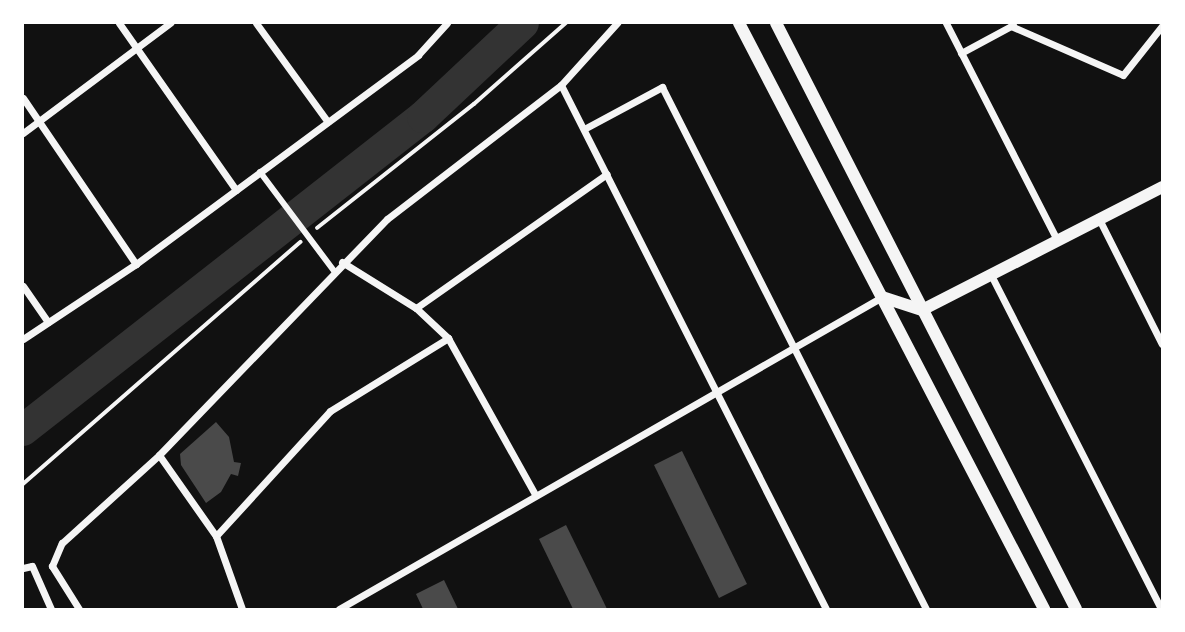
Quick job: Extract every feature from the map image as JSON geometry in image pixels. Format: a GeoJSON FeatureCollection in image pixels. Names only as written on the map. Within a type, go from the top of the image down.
{"type":"FeatureCollection","features":[{"type":"Feature","properties":{"kind":"street"},"geometry":{"type":"LineString","coordinates":[[119,23],[135,50],[236,190]]}},
{"type":"Feature","properties":{"kind":"street"},"geometry":{"type":"LineString","coordinates":[[23,133],[40,123],[170,23]]}},
{"type":"Feature","properties":{"kind":"street"},"geometry":{"type":"LineString","coordinates":[[256,23],[328,122]]}},
{"type":"Feature","properties":{"kind":"street"},"geometry":{"type":"LineString","coordinates":[[23,339],[136,264],[261,173],[418,55],[447,23]]}},
{"type":"Feature","properties":{"kind":"street"},"geometry":{"type":"LineString","coordinates":[[79,609],[52,566],[62,543],[159,455],[342,262],[387,219],[561,85],[617,23]]}},
{"type":"Feature","properties":{"kind":"street"},"geometry":{"type":"LineString","coordinates":[[739,23],[1044,609]]}},
{"type":"Feature","properties":{"kind":"street"},"geometry":{"type":"LineString","coordinates":[[776,23],[1076,609]]}},
{"type":"Feature","properties":{"kind":"street"},"geometry":{"type":"LineString","coordinates":[[946,23],[1056,238]]}},
{"type":"Feature","properties":{"kind":"street"},"geometry":{"type":"LineString","coordinates":[[961,53],[1013,24],[1123,75],[1162,26]]}},
{"type":"Feature","properties":{"kind":"street"},"geometry":{"type":"LineString","coordinates":[[561,85],[826,609]]}},
{"type":"Feature","properties":{"kind":"street"},"geometry":{"type":"LineString","coordinates":[[584,129],[662,88],[926,609]]}},
{"type":"Feature","properties":{"kind":"street"},"geometry":{"type":"LineString","coordinates":[[23,98],[136,264]]}},
{"type":"Feature","properties":{"kind":"street"},"geometry":{"type":"LineString","coordinates":[[261,173],[334,271]]}},
{"type":"Feature","properties":{"kind":"street"},"geometry":{"type":"LineString","coordinates":[[416,308],[607,174]]}},
{"type":"Feature","properties":{"kind":"street"},"geometry":{"type":"LineString","coordinates":[[339,609],[882,297],[922,310],[992,277],[1056,238],[1162,187]]}},
{"type":"Feature","properties":{"kind":"street"},"geometry":{"type":"LineString","coordinates":[[1098,217],[1162,344]]}},
{"type":"Feature","properties":{"kind":"street"},"geometry":{"type":"LineString","coordinates":[[342,262],[416,308],[448,338],[535,494]]}},
{"type":"Feature","properties":{"kind":"street"},"geometry":{"type":"LineString","coordinates":[[992,277],[1161,609]]}},
{"type":"Feature","properties":{"kind":"street"},"geometry":{"type":"LineString","coordinates":[[23,286],[48,322]]}},
{"type":"Feature","properties":{"kind":"street"},"geometry":{"type":"LineString","coordinates":[[216,536],[330,411],[448,338]]}},
{"type":"Feature","properties":{"kind":"street"},"geometry":{"type":"LineString","coordinates":[[159,455],[216,536],[242,609]]}},
{"type":"Feature","properties":{"kind":"street"},"geometry":{"type":"LineString","coordinates":[[23,568],[32,566],[51,609]]}},
{"type":"Feature","properties":{"kind":"path"},"geometry":{"type":"LineString","coordinates":[[23,484],[311,233],[474,104],[566,23]]}},
{"type":"Feature","properties":{"kind":"building"},"geometry":{"type":"Polygon","coordinates":[[[216,422],[229,437],[234,462],[241,463],[238,476],[231,474],[221,492],[206,503],[181,465],[180,454],[216,422]]]}},
{"type":"Feature","properties":{"kind":"building"},"geometry":{"type":"Polygon","coordinates":[[[682,451],[747,584],[719,598],[654,465],[682,451]]]}},
{"type":"Feature","properties":{"kind":"building"},"geometry":{"type":"Polygon","coordinates":[[[566,525],[607,609],[573,609],[539,539],[566,525]]]}},
{"type":"Feature","properties":{"kind":"building"},"geometry":{"type":"Polygon","coordinates":[[[444,580],[458,609],[423,609],[416,594],[444,580]]]}},
{"type":"Feature","properties":{"kind":"waterway"},"geometry":{"type":"LineString","coordinates":[[23,430],[423,117],[523,23]]}}]}
